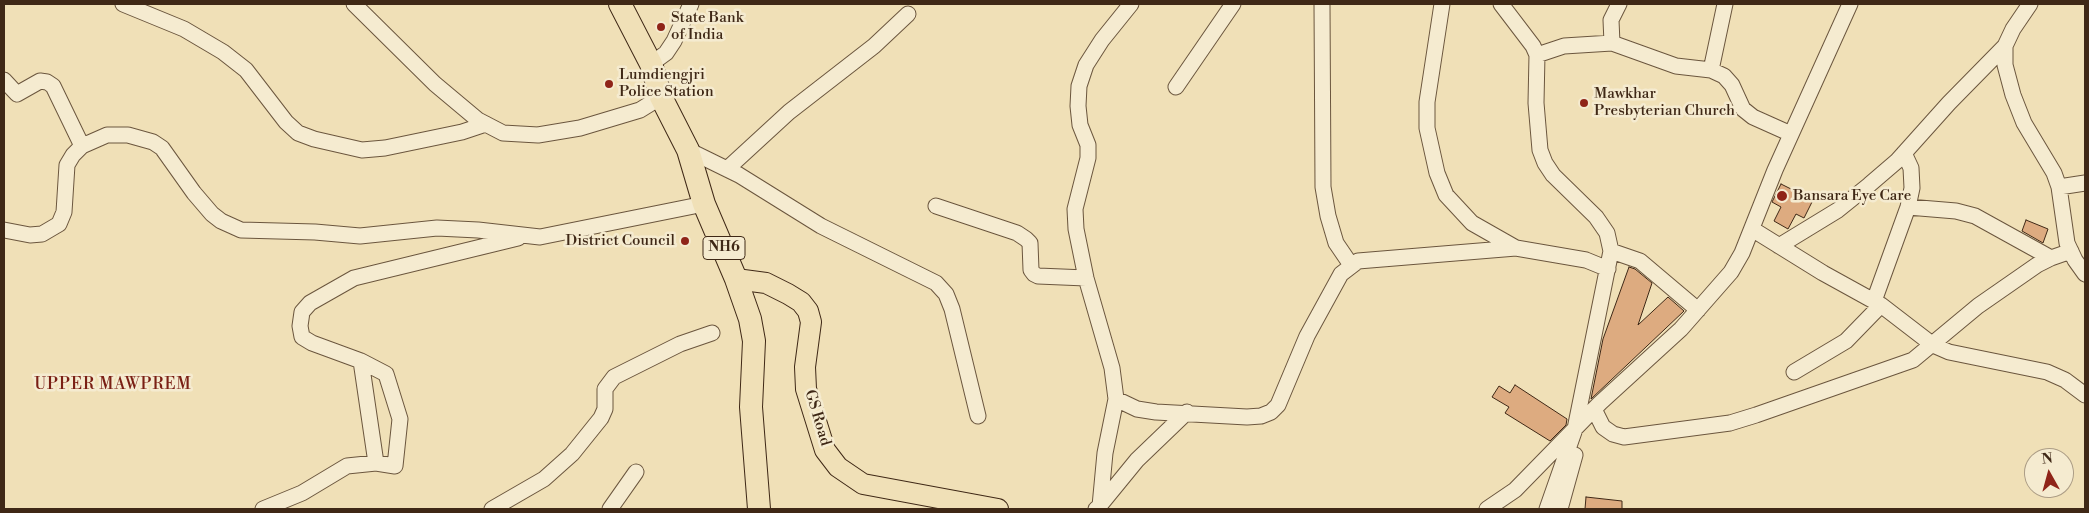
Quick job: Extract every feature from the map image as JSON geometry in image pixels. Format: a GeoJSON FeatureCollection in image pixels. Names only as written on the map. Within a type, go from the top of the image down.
{"type":"FeatureCollection","features":[{"type":"Feature","properties":{"kind":"highway","name":"NH6"},"geometry":{"type":"LineString","coordinates":[[620,4],[651,64],[661,97],[688,150],[704,204],[736,279],[750,319],[754,341],[751,407],[759,509]]}},
{"type":"Feature","properties":{"kind":"main road","name":"GS Road"},"geometry":{"type":"LineString","coordinates":[[736,279],[766,283],[801,302],[808,311],[811,322],[805,367],[806,388],[825,450],[838,467],[863,484],[998,509]]}},
{"type":"Feature","properties":{"kind":"street"},"geometry":{"type":"LineString","coordinates":[[123,4],[184,29],[223,52],[246,70],[286,122],[298,133],[314,139],[362,150],[385,148],[462,132],[486,124]]}},
{"type":"Feature","properties":{"kind":"street"},"geometry":{"type":"LineString","coordinates":[[354,4],[435,84],[486,124],[503,133],[538,135],[580,128],[640,110],[661,97]]}},
{"type":"Feature","properties":{"kind":"street"},"geometry":{"type":"LineString","coordinates":[[651,64],[666,53],[674,42],[691,4]]}},
{"type":"Feature","properties":{"kind":"street"},"geometry":{"type":"LineString","coordinates":[[1098,507],[1105,452],[1116,399],[1112,368],[1086,278],[1076,229],[1075,209],[1088,158],[1088,145],[1080,125],[1078,106],[1079,86],[1086,65],[1102,40],[1131,4]]}},
{"type":"Feature","properties":{"kind":"street"},"geometry":{"type":"LineString","coordinates":[[1176,87],[1234,4]]}},
{"type":"Feature","properties":{"kind":"street"},"geometry":{"type":"LineString","coordinates":[[1322,4],[1323,188],[1334,237],[1351,265]]}},
{"type":"Feature","properties":{"kind":"street"},"geometry":{"type":"LineString","coordinates":[[1442,4],[1427,102],[1427,128],[1436,173],[1446,195],[1472,223],[1516,248]]}},
{"type":"Feature","properties":{"kind":"street"},"geometry":{"type":"LineString","coordinates":[[1501,4],[1533,46],[1537,55],[1536,103],[1540,150],[1545,163],[1552,175],[1596,217],[1607,234],[1611,251],[1575,429],[1547,509]]}},
{"type":"Feature","properties":{"kind":"street"},"geometry":{"type":"LineString","coordinates":[[1612,43],[1611,20],[1619,4]]}},
{"type":"Feature","properties":{"kind":"street"},"geometry":{"type":"LineString","coordinates":[[1710,70],[1725,4]]}},
{"type":"Feature","properties":{"kind":"street"},"geometry":{"type":"LineString","coordinates":[[1487,509],[1515,490],[1590,413],[1698,310],[1731,272],[1752,229],[1791,134],[1850,4]]}},
{"type":"Feature","properties":{"kind":"street"},"geometry":{"type":"LineString","coordinates":[[2013,29],[2017,4]]}},
{"type":"Feature","properties":{"kind":"street"},"geometry":{"type":"LineString","coordinates":[[1779,246],[1838,210],[1870,185],[1904,153],[1949,103],[2005,46],[2013,29],[2030,4]]}},
{"type":"Feature","properties":{"kind":"street"},"geometry":{"type":"LineString","coordinates":[[727,169],[789,112],[874,46],[908,14]]}},
{"type":"Feature","properties":{"kind":"street"},"geometry":{"type":"LineString","coordinates":[[1537,55],[1564,46],[1612,43],[1676,66],[1710,70],[1724,76],[1728,80],[1743,109],[1753,117],[1791,134]]}},
{"type":"Feature","properties":{"kind":"street"},"geometry":{"type":"LineString","coordinates":[[2005,46],[2005,65],[2013,95],[2024,123],[2054,173],[2059,188],[2064,227],[2071,251],[2085,274]]}},
{"type":"Feature","properties":{"kind":"street"},"geometry":{"type":"LineString","coordinates":[[4,80],[17,94],[40,81],[47,82],[53,86],[82,146]]}},
{"type":"Feature","properties":{"kind":"street"},"geometry":{"type":"LineString","coordinates":[[4,230],[30,235],[42,234],[59,224],[64,212],[67,165],[72,155],[82,146],[107,135],[128,135],[153,142],[168,154],[194,193],[212,214],[221,221],[241,230],[315,232],[360,236],[437,228],[478,230],[540,237],[704,204]]}},
{"type":"Feature","properties":{"kind":"street"},"geometry":{"type":"LineString","coordinates":[[688,150],[727,169],[821,226],[936,282],[946,294],[952,309],[978,416]]}},
{"type":"Feature","properties":{"kind":"street"},"geometry":{"type":"LineString","coordinates":[[1794,372],[1846,341],[1878,303],[1908,207],[1912,178],[1904,153]]}},
{"type":"Feature","properties":{"kind":"street"},"geometry":{"type":"LineString","coordinates":[[2059,188],[2085,183]]}},
{"type":"Feature","properties":{"kind":"street"},"geometry":{"type":"LineString","coordinates":[[936,206],[1017,233],[1026,239],[1030,243],[1031,270],[1038,276],[1086,278]]}},
{"type":"Feature","properties":{"kind":"street"},"geometry":{"type":"LineString","coordinates":[[1908,207],[1956,211],[1975,216],[2051,258]]}},
{"type":"Feature","properties":{"kind":"street"},"geometry":{"type":"LineString","coordinates":[[1752,229],[1878,303],[1933,345],[1949,352],[2048,372],[2065,380],[2085,396]]}},
{"type":"Feature","properties":{"kind":"street"},"geometry":{"type":"LineString","coordinates":[[263,509],[302,493],[347,466],[376,463],[395,466],[400,419],[386,374],[361,361],[312,343],[302,337],[300,326],[302,312],[310,302],[354,278],[526,236]]}},
{"type":"Feature","properties":{"kind":"street"},"geometry":{"type":"LineString","coordinates":[[1116,399],[1137,410],[1156,412],[1187,412],[1247,417],[1261,416],[1271,412],[1278,405],[1307,336],[1341,274],[1351,265],[1370,259],[1516,248],[1586,260],[1608,269]]}},
{"type":"Feature","properties":{"kind":"street"},"geometry":{"type":"LineString","coordinates":[[1611,251],[1640,262],[1698,310]]}},
{"type":"Feature","properties":{"kind":"street"},"geometry":{"type":"LineString","coordinates":[[1590,413],[1603,427],[1613,434],[1624,437],[1730,423],[1900,366],[1913,360],[1933,345],[1978,306],[2051,258],[2071,251]]}},
{"type":"Feature","properties":{"kind":"street"},"geometry":{"type":"LineString","coordinates":[[492,509],[544,479],[572,454],[601,418],[605,409],[605,389],[614,377],[680,344],[712,333]]}},
{"type":"Feature","properties":{"kind":"street"},"geometry":{"type":"LineString","coordinates":[[361,361],[376,463]]}},
{"type":"Feature","properties":{"kind":"street"},"geometry":{"type":"LineString","coordinates":[[1098,507],[1137,460],[1187,412]]}},
{"type":"Feature","properties":{"kind":"street"},"geometry":{"type":"LineString","coordinates":[[1560,509],[1590,413]]}},
{"type":"Feature","properties":{"kind":"street"},"geometry":{"type":"LineString","coordinates":[[610,509],[636,472]]}},
{"type":"Feature","properties":{"kind":"building"},"geometry":{"type":"Polygon","coordinates":[[[1781,184],[1813,200],[1804,218],[1796,214],[1788,229],[1774,221],[1781,207],[1772,202],[1781,184]]]}},
{"type":"Feature","properties":{"kind":"building"},"geometry":{"type":"Polygon","coordinates":[[[2026,220],[2048,229],[2043,243],[2022,231],[2026,220]]]}},
{"type":"Feature","properties":{"kind":"building"},"geometry":{"type":"Polygon","coordinates":[[[1629,267],[1635,269],[1652,283],[1638,325],[1668,297],[1684,311],[1591,399],[1603,339],[1629,267]]]}},
{"type":"Feature","properties":{"kind":"building"},"geometry":{"type":"Polygon","coordinates":[[[1515,385],[1567,419],[1566,425],[1550,441],[1505,413],[1509,407],[1492,397],[1499,386],[1510,393],[1515,385]]]}},
{"type":"Feature","properties":{"kind":"building"},"geometry":{"type":"Polygon","coordinates":[[[1586,497],[1622,501],[1622,509],[1585,509],[1586,497]]]}},
{"type":"Feature","properties":{"kind":"place","name":"State Bank of India"},"geometry":{"type":"Point","coordinates":[661,27]}},
{"type":"Feature","properties":{"kind":"place","name":"Lumdiengjri Police Station"},"geometry":{"type":"Point","coordinates":[609,84]}},
{"type":"Feature","properties":{"kind":"place","name":"Mawkhar Presbyterian Church"},"geometry":{"type":"Point","coordinates":[1584,103]}},
{"type":"Feature","properties":{"kind":"place","name":"Bansara Eye Care"},"geometry":{"type":"Point","coordinates":[1782,196]}},
{"type":"Feature","properties":{"kind":"place","name":"District Council"},"geometry":{"type":"Point","coordinates":[685,241]}},
{"type":"Feature","properties":{"kind":"district","name":"UPPER MAWPREM"},"geometry":{"type":"Point","coordinates":[113,385]}}]}
